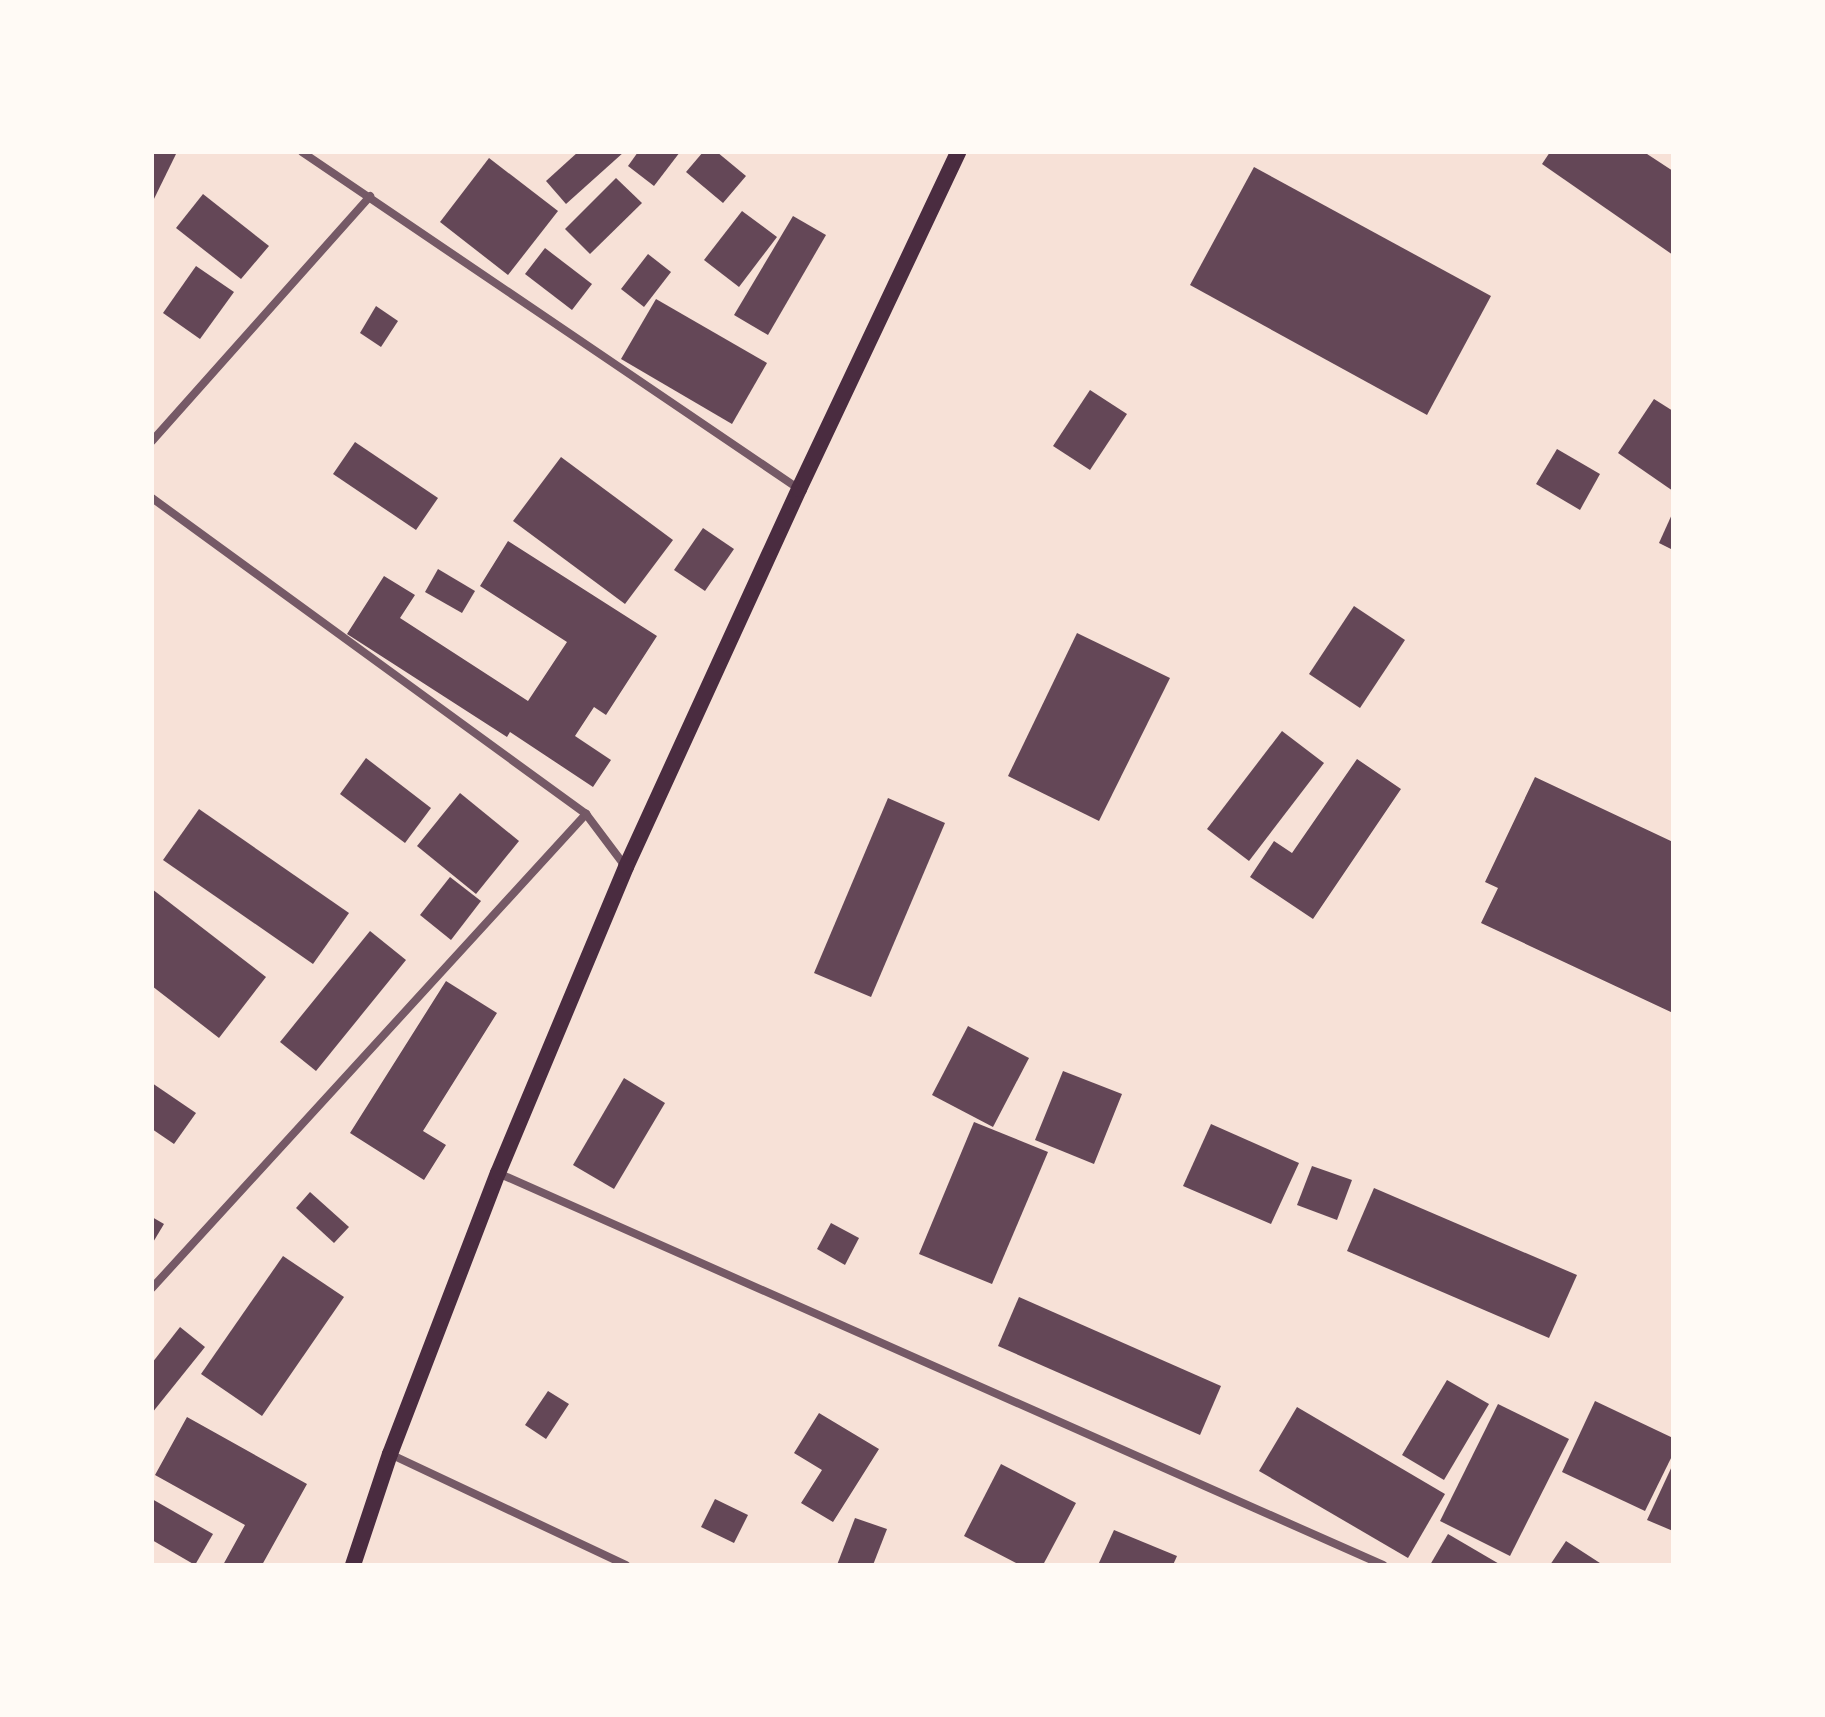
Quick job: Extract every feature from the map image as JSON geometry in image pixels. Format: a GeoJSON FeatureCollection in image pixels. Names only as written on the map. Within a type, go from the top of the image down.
{"type":"FeatureCollection","features":[{"type":"Feature","properties":{"kind":"main road"},"geometry":{"type":"LineString","coordinates":[[353,1565],[390,1454],[498,1173],[626,867],[958,152]]}},
{"type":"Feature","properties":{"kind":"street"},"geometry":{"type":"LineString","coordinates":[[302,152],[799,489]]}},
{"type":"Feature","properties":{"kind":"street"},"geometry":{"type":"LineString","coordinates":[[152,441],[370,196]]}},
{"type":"Feature","properties":{"kind":"street"},"geometry":{"type":"LineString","coordinates":[[152,498],[586,814],[626,867]]}},
{"type":"Feature","properties":{"kind":"street"},"geometry":{"type":"LineString","coordinates":[[152,1288],[586,814]]}},
{"type":"Feature","properties":{"kind":"street"},"geometry":{"type":"LineString","coordinates":[[498,1173],[1383,1565]]}},
{"type":"Feature","properties":{"kind":"street"},"geometry":{"type":"LineString","coordinates":[[390,1454],[626,1565]]}},
{"type":"Feature","properties":{"kind":"building"},"geometry":{"type":"Polygon","coordinates":[[[152,152],[177,152],[152,203],[152,152]]]}},
{"type":"Feature","properties":{"kind":"building"},"geometry":{"type":"Polygon","coordinates":[[[578,152],[624,152],[566,204],[546,181],[578,152]]]}},
{"type":"Feature","properties":{"kind":"building"},"geometry":{"type":"Polygon","coordinates":[[[638,152],[680,152],[654,186],[628,166],[638,152]]]}},
{"type":"Feature","properties":{"kind":"building"},"geometry":{"type":"Polygon","coordinates":[[[703,152],[717,152],[746,176],[723,203],[686,172],[703,152]]]}},
{"type":"Feature","properties":{"kind":"building"},"geometry":{"type":"Polygon","coordinates":[[[1550,152],[1644,152],[1673,171],[1673,255],[1542,164],[1550,152]]]}},
{"type":"Feature","properties":{"kind":"building"},"geometry":{"type":"Polygon","coordinates":[[[489,158],[558,211],[508,275],[440,222],[489,158]]]}},
{"type":"Feature","properties":{"kind":"building"},"geometry":{"type":"Polygon","coordinates":[[[1254,167],[1491,296],[1427,415],[1190,285],[1254,167]]]}},
{"type":"Feature","properties":{"kind":"building"},"geometry":{"type":"Polygon","coordinates":[[[616,178],[642,203],[590,254],[565,229],[616,178]]]}},
{"type":"Feature","properties":{"kind":"building"},"geometry":{"type":"Polygon","coordinates":[[[203,194],[269,246],[241,279],[176,228],[203,194]]]}},
{"type":"Feature","properties":{"kind":"building"},"geometry":{"type":"Polygon","coordinates":[[[742,211],[777,237],[739,287],[704,260],[742,211]]]}},
{"type":"Feature","properties":{"kind":"building"},"geometry":{"type":"Polygon","coordinates":[[[793,216],[826,235],[768,335],[734,315],[793,216]]]}},
{"type":"Feature","properties":{"kind":"building"},"geometry":{"type":"Polygon","coordinates":[[[545,248],[592,284],[572,310],[525,274],[545,248]]]}},
{"type":"Feature","properties":{"kind":"building"},"geometry":{"type":"Polygon","coordinates":[[[648,254],[671,272],[644,307],[621,289],[648,254]]]}},
{"type":"Feature","properties":{"kind":"building"},"geometry":{"type":"Polygon","coordinates":[[[196,266],[234,292],[200,339],[163,313],[196,266]]]}},
{"type":"Feature","properties":{"kind":"building"},"geometry":{"type":"Polygon","coordinates":[[[656,299],[767,363],[732,424],[621,359],[656,299]]]}},
{"type":"Feature","properties":{"kind":"building"},"geometry":{"type":"Polygon","coordinates":[[[376,306],[398,321],[381,347],[360,333],[376,306]]]}},
{"type":"Feature","properties":{"kind":"building"},"geometry":{"type":"Polygon","coordinates":[[[1090,390],[1127,414],[1090,470],[1053,446],[1090,390]]]}},
{"type":"Feature","properties":{"kind":"building"},"geometry":{"type":"Polygon","coordinates":[[[1654,399],[1673,411],[1673,491],[1618,453],[1654,399]]]}},
{"type":"Feature","properties":{"kind":"building"},"geometry":{"type":"Polygon","coordinates":[[[355,442],[438,498],[416,530],[333,474],[355,442]]]}},
{"type":"Feature","properties":{"kind":"building"},"geometry":{"type":"Polygon","coordinates":[[[1557,449],[1600,474],[1580,510],[1536,484],[1557,449]]]}},
{"type":"Feature","properties":{"kind":"building"},"geometry":{"type":"Polygon","coordinates":[[[561,457],[673,540],[625,604],[513,521],[561,457]]]}},
{"type":"Feature","properties":{"kind":"building"},"geometry":{"type":"Polygon","coordinates":[[[1673,512],[1673,550],[1659,543],[1673,512]]]}},
{"type":"Feature","properties":{"kind":"building"},"geometry":{"type":"Polygon","coordinates":[[[703,528],[734,549],[705,591],[674,570],[703,528]]]}},
{"type":"Feature","properties":{"kind":"building"},"geometry":{"type":"Polygon","coordinates":[[[508,541],[657,636],[606,715],[594,707],[575,736],[611,760],[593,787],[510,732],[507,737],[347,634],[384,576],[415,595],[400,618],[528,701],[567,642],[480,586],[508,541]]]}},
{"type":"Feature","properties":{"kind":"building"},"geometry":{"type":"Polygon","coordinates":[[[438,569],[475,591],[462,613],[425,592],[438,569]]]}},
{"type":"Feature","properties":{"kind":"building"},"geometry":{"type":"Polygon","coordinates":[[[1354,606],[1405,640],[1360,708],[1309,674],[1354,606]]]}},
{"type":"Feature","properties":{"kind":"building"},"geometry":{"type":"Polygon","coordinates":[[[1077,633],[1170,678],[1099,821],[1008,776],[1077,633]]]}},
{"type":"Feature","properties":{"kind":"building"},"geometry":{"type":"Polygon","coordinates":[[[1282,731],[1324,763],[1249,861],[1207,829],[1282,731]]]}},
{"type":"Feature","properties":{"kind":"building"},"geometry":{"type":"Polygon","coordinates":[[[366,758],[431,808],[405,843],[340,794],[366,758]]]}},
{"type":"Feature","properties":{"kind":"building"},"geometry":{"type":"Polygon","coordinates":[[[1357,759],[1401,789],[1313,919],[1250,877],[1274,841],[1292,853],[1357,759]]]}},
{"type":"Feature","properties":{"kind":"building"},"geometry":{"type":"Polygon","coordinates":[[[1535,777],[1673,842],[1673,1013],[1481,923],[1498,888],[1485,882],[1535,777]]]}},
{"type":"Feature","properties":{"kind":"building"},"geometry":{"type":"Polygon","coordinates":[[[460,793],[519,841],[476,894],[417,846],[460,793]]]}},
{"type":"Feature","properties":{"kind":"building"},"geometry":{"type":"Polygon","coordinates":[[[888,798],[945,823],[871,997],[814,973],[888,798]]]}},
{"type":"Feature","properties":{"kind":"building"},"geometry":{"type":"Polygon","coordinates":[[[199,809],[349,913],[313,964],[163,860],[199,809]]]}},
{"type":"Feature","properties":{"kind":"building"},"geometry":{"type":"Polygon","coordinates":[[[450,877],[481,901],[451,940],[420,915],[450,877]]]}},
{"type":"Feature","properties":{"kind":"building"},"geometry":{"type":"Polygon","coordinates":[[[152,889],[266,977],[219,1038],[152,986],[152,889]]]}},
{"type":"Feature","properties":{"kind":"building"},"geometry":{"type":"Polygon","coordinates":[[[370,931],[406,960],[316,1071],[280,1042],[370,931]]]}},
{"type":"Feature","properties":{"kind":"building"},"geometry":{"type":"Polygon","coordinates":[[[446,981],[497,1013],[423,1131],[446,1145],[424,1180],[350,1133],[446,981]]]}},
{"type":"Feature","properties":{"kind":"building"},"geometry":{"type":"Polygon","coordinates":[[[968,1026],[1029,1058],[993,1127],[932,1095],[968,1026]]]}},
{"type":"Feature","properties":{"kind":"building"},"geometry":{"type":"Polygon","coordinates":[[[1063,1071],[1122,1094],[1094,1164],[1035,1140],[1063,1071]]]}},
{"type":"Feature","properties":{"kind":"building"},"geometry":{"type":"Polygon","coordinates":[[[624,1078],[665,1103],[614,1189],[573,1165],[624,1078]]]}},
{"type":"Feature","properties":{"kind":"building"},"geometry":{"type":"Polygon","coordinates":[[[152,1083],[196,1113],[174,1144],[152,1129],[152,1083]]]}},
{"type":"Feature","properties":{"kind":"building"},"geometry":{"type":"Polygon","coordinates":[[[974,1122],[1048,1152],[992,1284],[919,1254],[974,1122]]]}},
{"type":"Feature","properties":{"kind":"building"},"geometry":{"type":"Polygon","coordinates":[[[1211,1124],[1299,1163],[1271,1224],[1183,1186],[1211,1124]]]}},
{"type":"Feature","properties":{"kind":"building"},"geometry":{"type":"Polygon","coordinates":[[[1312,1166],[1352,1180],[1337,1220],[1297,1205],[1312,1166]]]}},
{"type":"Feature","properties":{"kind":"building"},"geometry":{"type":"Polygon","coordinates":[[[1374,1188],[1577,1275],[1549,1338],[1347,1251],[1374,1188]]]}},
{"type":"Feature","properties":{"kind":"building"},"geometry":{"type":"Polygon","coordinates":[[[310,1192],[349,1227],[334,1243],[296,1208],[310,1192]]]}},
{"type":"Feature","properties":{"kind":"building"},"geometry":{"type":"Polygon","coordinates":[[[152,1217],[164,1224],[152,1244],[152,1217]]]}},
{"type":"Feature","properties":{"kind":"building"},"geometry":{"type":"Polygon","coordinates":[[[831,1223],[859,1238],[845,1265],[817,1249],[831,1223]]]}},
{"type":"Feature","properties":{"kind":"building"},"geometry":{"type":"Polygon","coordinates":[[[283,1256],[344,1297],[262,1416],[201,1374],[283,1256]]]}},
{"type":"Feature","properties":{"kind":"building"},"geometry":{"type":"Polygon","coordinates":[[[1019,1297],[1221,1386],[1200,1435],[998,1346],[1019,1297]]]}},
{"type":"Feature","properties":{"kind":"building"},"geometry":{"type":"Polygon","coordinates":[[[180,1327],[205,1347],[152,1413],[152,1363],[180,1327]]]}},
{"type":"Feature","properties":{"kind":"building"},"geometry":{"type":"Polygon","coordinates":[[[1447,1380],[1489,1404],[1444,1480],[1402,1455],[1447,1380]]]}},
{"type":"Feature","properties":{"kind":"building"},"geometry":{"type":"Polygon","coordinates":[[[548,1391],[569,1404],[546,1439],[525,1425],[548,1391]]]}},
{"type":"Feature","properties":{"kind":"building"},"geometry":{"type":"Polygon","coordinates":[[[1595,1401],[1673,1438],[1673,1454],[1645,1511],[1562,1472],[1595,1401]]]}},
{"type":"Feature","properties":{"kind":"building"},"geometry":{"type":"Polygon","coordinates":[[[1498,1404],[1569,1439],[1510,1556],[1440,1521],[1498,1404]]]}},
{"type":"Feature","properties":{"kind":"building"},"geometry":{"type":"Polygon","coordinates":[[[1297,1407],[1445,1494],[1408,1558],[1259,1471],[1297,1407]]]}},
{"type":"Feature","properties":{"kind":"building"},"geometry":{"type":"Polygon","coordinates":[[[819,1413],[879,1449],[833,1522],[801,1503],[822,1470],[794,1453],[819,1413]]]}},
{"type":"Feature","properties":{"kind":"building"},"geometry":{"type":"Polygon","coordinates":[[[187,1417],[307,1484],[262,1565],[223,1565],[245,1525],[155,1475],[187,1417]]]}},
{"type":"Feature","properties":{"kind":"building"},"geometry":{"type":"Polygon","coordinates":[[[1001,1464],[1076,1503],[1043,1565],[1020,1565],[964,1536],[1001,1464]]]}},
{"type":"Feature","properties":{"kind":"building"},"geometry":{"type":"Polygon","coordinates":[[[1673,1464],[1673,1531],[1647,1520],[1673,1464]]]}},
{"type":"Feature","properties":{"kind":"building"},"geometry":{"type":"Polygon","coordinates":[[[152,1499],[213,1534],[195,1565],[152,1540],[152,1499]]]}},
{"type":"Feature","properties":{"kind":"building"},"geometry":{"type":"Polygon","coordinates":[[[715,1499],[748,1515],[734,1543],[701,1527],[715,1499]]]}},
{"type":"Feature","properties":{"kind":"building"},"geometry":{"type":"Polygon","coordinates":[[[855,1518],[887,1529],[873,1565],[837,1565],[855,1518]]]}},
{"type":"Feature","properties":{"kind":"building"},"geometry":{"type":"Polygon","coordinates":[[[1114,1530],[1177,1556],[1173,1565],[1098,1565],[1114,1530]]]}},
{"type":"Feature","properties":{"kind":"building"},"geometry":{"type":"Polygon","coordinates":[[[1448,1534],[1501,1565],[1430,1565],[1448,1534]]]}},
{"type":"Feature","properties":{"kind":"building"},"geometry":{"type":"Polygon","coordinates":[[[1566,1541],[1603,1565],[1550,1565],[1566,1541]]]}}]}
